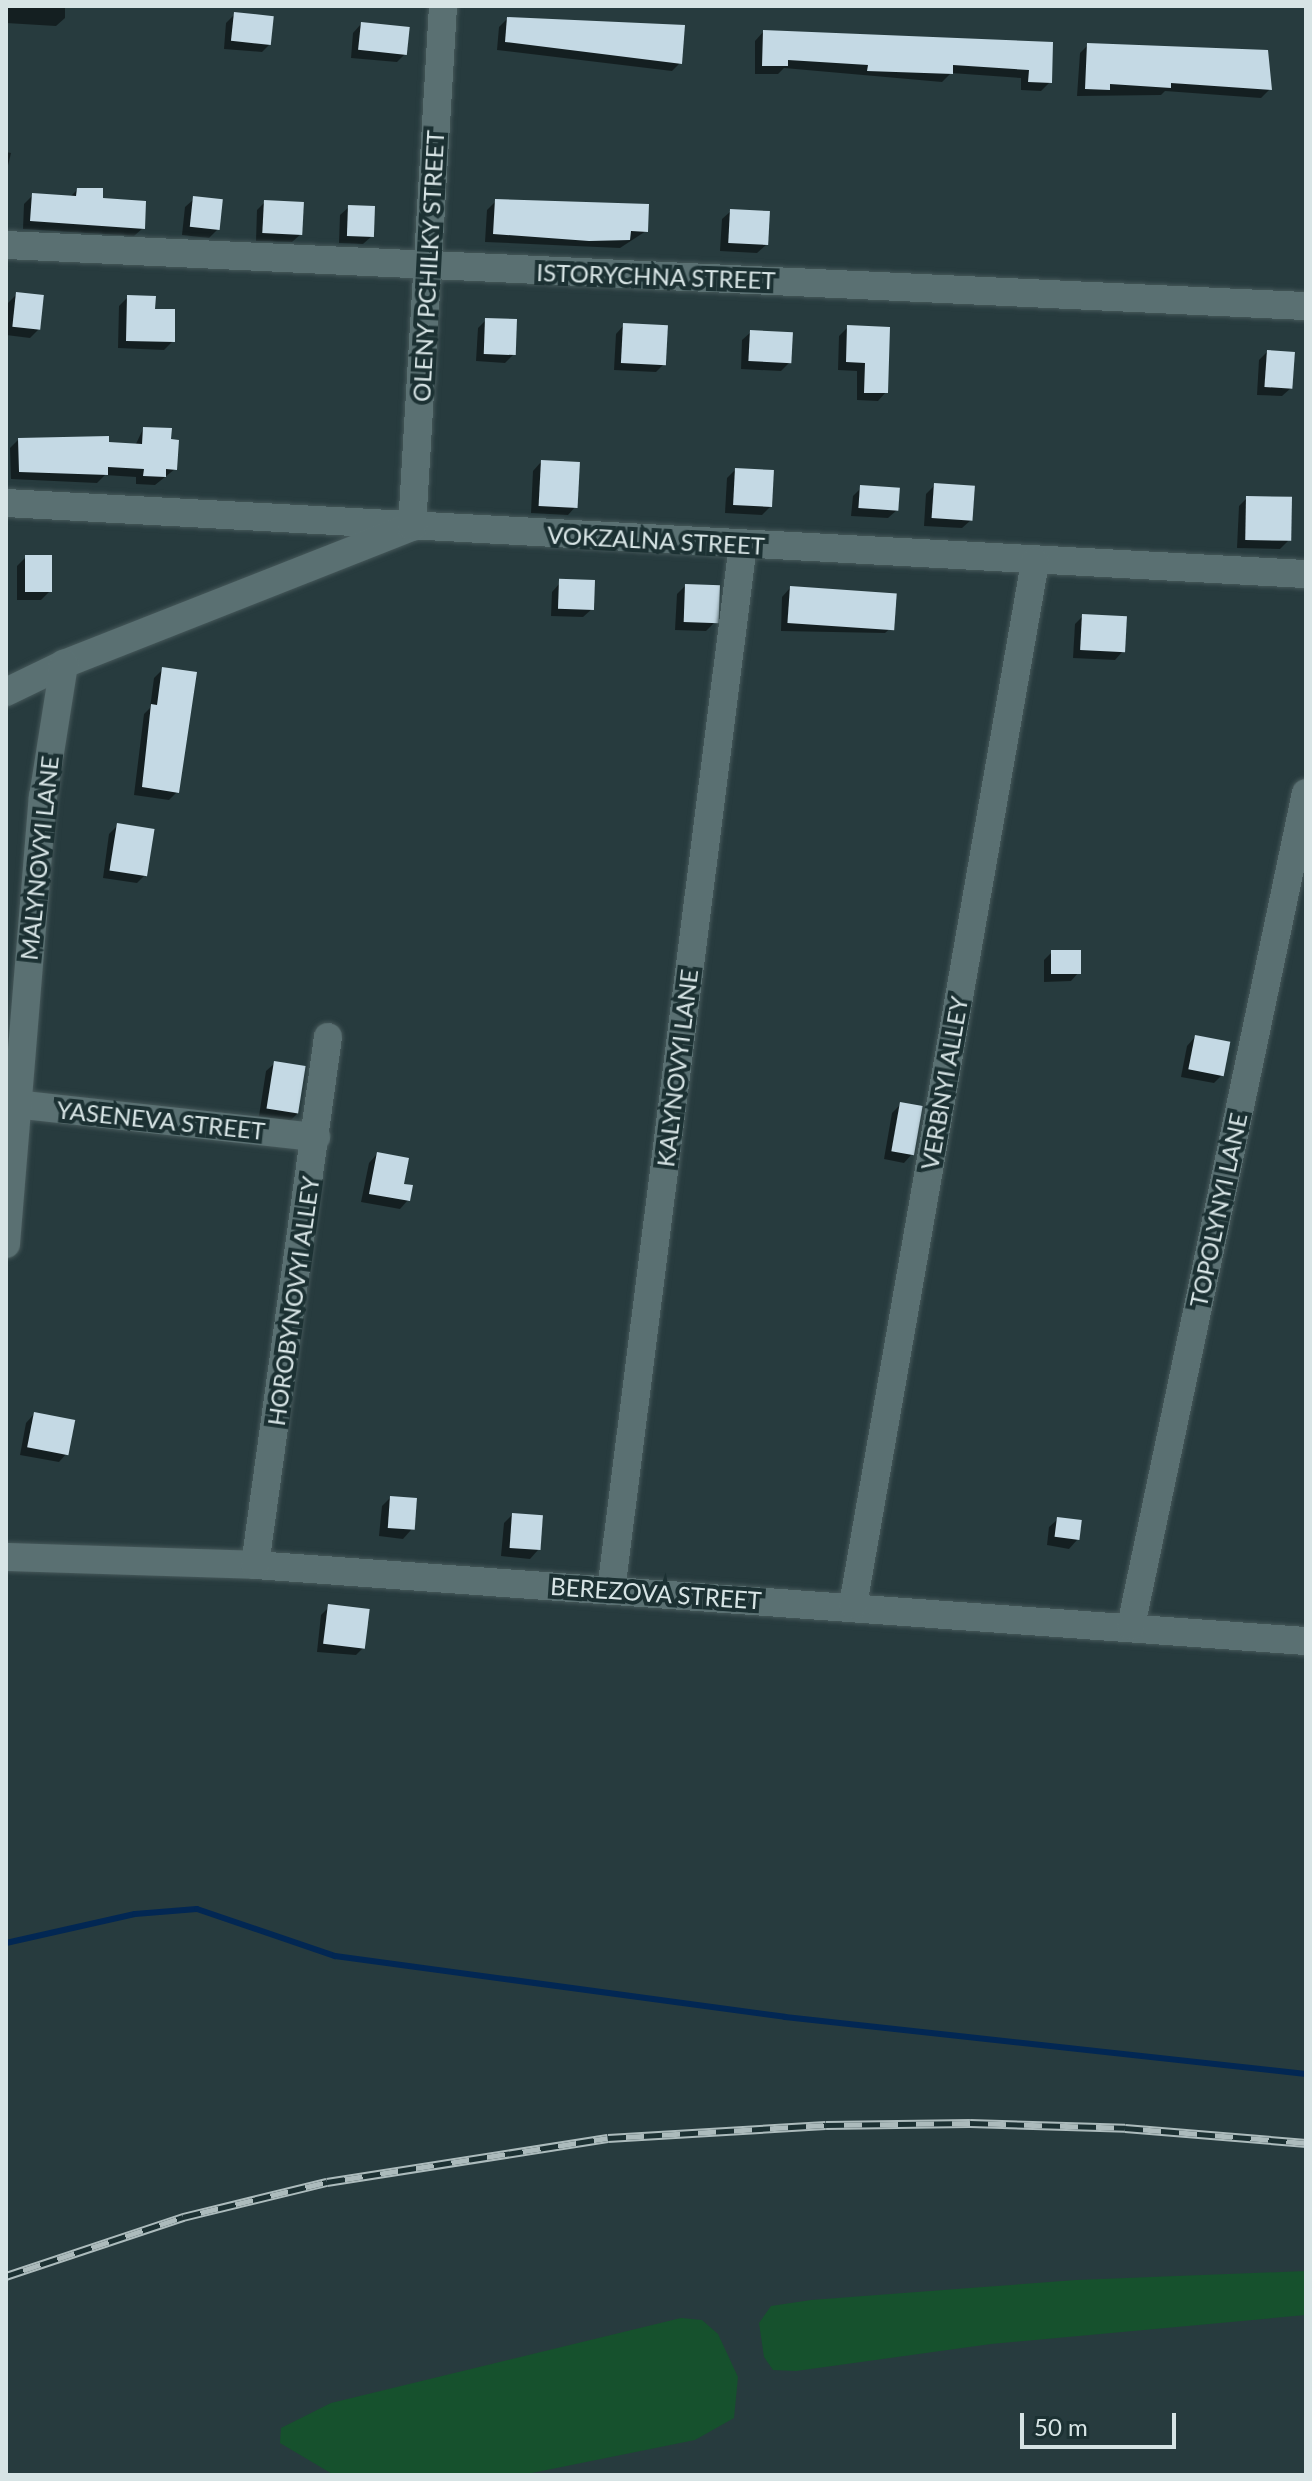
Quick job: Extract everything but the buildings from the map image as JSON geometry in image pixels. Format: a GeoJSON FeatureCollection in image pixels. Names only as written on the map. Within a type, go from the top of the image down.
{"type":"FeatureCollection","features":[{"type":"Feature","properties":{"kind":"street","name":"OLENY PCHILKY STREET"},"geometry":{"type":"LineString","coordinates":[[412,527],[443,6]]}},
{"type":"Feature","properties":{"kind":"street","name":"ISTORYCHNA STREET"},"geometry":{"type":"LineString","coordinates":[[6,245],[1306,306]]}},
{"type":"Feature","properties":{"kind":"street","name":"VOKZALNA STREET"},"geometry":{"type":"LineString","coordinates":[[6,503],[1035,562],[1306,574]]}},
{"type":"Feature","properties":{"kind":"street"},"geometry":{"type":"LineString","coordinates":[[6,692],[64,664],[412,527]]}},
{"type":"Feature","properties":{"kind":"street","name":"KALYNOVYI LANE"},"geometry":{"type":"LineString","coordinates":[[611,1591],[743,545]]}},
{"type":"Feature","properties":{"kind":"street","name":"VERBNYI ALLEY"},"geometry":{"type":"LineString","coordinates":[[853,1605],[1035,562]]}},
{"type":"Feature","properties":{"kind":"street","name":"MALYNOVYI LANE"},"geometry":{"type":"LineString","coordinates":[[6,1244],[11,1103],[43,797],[64,664]]}},
{"type":"Feature","properties":{"kind":"street","name":"TOPOLYNYI LANE"},"geometry":{"type":"LineString","coordinates":[[1131,1626],[1306,793]]}},
{"type":"Feature","properties":{"kind":"street","name":"HOROBYNOVYI ALLEY"},"geometry":{"type":"LineString","coordinates":[[255,1565],[328,1037]]}},
{"type":"Feature","properties":{"kind":"street","name":"YASENEVA STREET"},"geometry":{"type":"LineString","coordinates":[[11,1103],[316,1137]]}},
{"type":"Feature","properties":{"kind":"street","name":"BEREZOVA STREET"},"geometry":{"type":"LineString","coordinates":[[6,1557],[255,1565],[853,1605],[1306,1641]]}},
{"type":"Feature","properties":{"kind":"green space"},"geometry":{"type":"Polygon","coordinates":[[[1306,2271],[1306,2315],[991,2344],[796,2371],[773,2370],[764,2357],[759,2323],[771,2306],[811,2300],[1076,2280],[1306,2271]]]}},
{"type":"Feature","properties":{"kind":"green space"},"geometry":{"type":"Polygon","coordinates":[[[681,2318],[702,2320],[718,2334],[738,2377],[734,2418],[695,2440],[522,2475],[334,2475],[280,2443],[281,2428],[331,2403],[681,2318]]]}},
{"type":"Feature","properties":{"kind":"waterway"},"geometry":{"type":"LineString","coordinates":[[6,1943],[135,1914],[197,1909],[335,1956],[785,2017],[1306,2074]]}},
{"type":"Feature","properties":{"kind":"railway"},"geometry":{"type":"LineString","coordinates":[[6,2276],[183,2217],[327,2182],[608,2138],[826,2125],[970,2123],[1125,2128],[1306,2143]]}}]}
